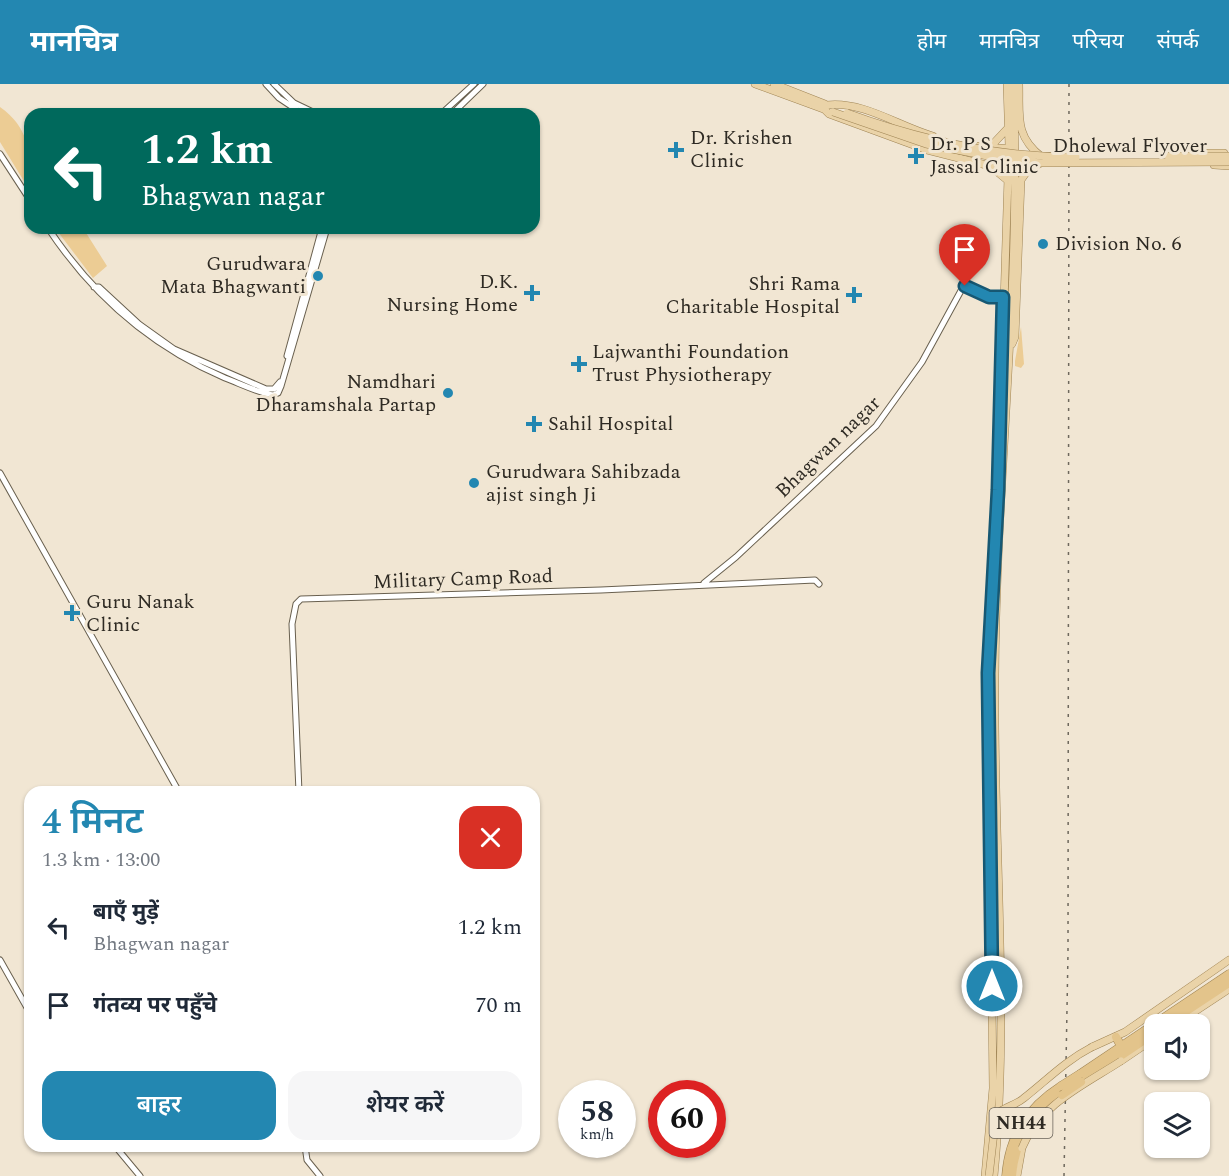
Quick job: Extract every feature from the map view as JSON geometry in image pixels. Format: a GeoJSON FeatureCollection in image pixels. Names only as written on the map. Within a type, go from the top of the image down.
{"type":"FeatureCollection","features":[{"type":"Feature","properties":{"kind":"highway","name":"NH44"},"geometry":{"type":"LineString","coordinates":[[1127,1050],[1229,974]]}},
{"type":"Feature","properties":{"kind":"highway"},"geometry":{"type":"LineString","coordinates":[[1182,1014],[1229,983]]}},
{"type":"Feature","properties":{"kind":"highway"},"geometry":{"type":"LineString","coordinates":[[1112,1039],[1127,1050]]}},
{"type":"Feature","properties":{"kind":"highway","name":"NH44"},"geometry":{"type":"LineString","coordinates":[[1012,1176],[1032,1120],[1062,1091],[1080,1078],[1144,1040]]}},
{"type":"Feature","properties":{"kind":"highway","name":"NH44"},"geometry":{"type":"LineString","coordinates":[[1006,1176],[1011,1144],[1021,1124],[1040,1102],[1062,1091]]}},
{"type":"Feature","properties":{"kind":"main road"},"geometry":{"type":"LineString","coordinates":[[755,84],[825,107],[841,104],[952,142],[1011,149]]}},
{"type":"Feature","properties":{"kind":"main road"},"geometry":{"type":"LineString","coordinates":[[774,84],[825,107],[837,117],[927,150],[990,166],[1011,168]]}},
{"type":"Feature","properties":{"kind":"main road"},"geometry":{"type":"LineString","coordinates":[[1007,84],[1011,149]]}},
{"type":"Feature","properties":{"kind":"main road"},"geometry":{"type":"LineString","coordinates":[[994,1176],[999,1125],[1000,1052],[995,674],[1010,349],[1013,84]]}},
{"type":"Feature","properties":{"kind":"main road"},"geometry":{"type":"LineString","coordinates":[[1010,349],[1015,337],[1021,180],[1028,170],[1041,160],[1023,137],[1019,84]]}},
{"type":"Feature","properties":{"kind":"main road","name":"Dholewal Flyover"},"geometry":{"type":"LineString","coordinates":[[825,107],[926,144],[983,156],[1041,160],[1204,159],[1229,155]]}},
{"type":"Feature","properties":{"kind":"main road"},"geometry":{"type":"LineString","coordinates":[[986,147],[1000,138],[1008,128]]}},
{"type":"Feature","properties":{"kind":"main road","name":"Dholewal Flyover"},"geometry":{"type":"LineString","coordinates":[[1204,159],[1229,164]]}},
{"type":"Feature","properties":{"kind":"main road"},"geometry":{"type":"LineString","coordinates":[[990,166],[1007,180]]}},
{"type":"Feature","properties":{"kind":"main road"},"geometry":{"type":"LineString","coordinates":[[987,1176],[993,1088],[988,673],[998,490],[1007,180],[1011,168]]}},
{"type":"Feature","properties":{"kind":"main road"},"geometry":{"type":"LineString","coordinates":[[987,1176],[996,1115],[1001,1109],[1024,1098],[1062,1064],[1112,1039],[1229,960]]}},
{"type":"Feature","properties":{"kind":"main road"},"geometry":{"type":"LineString","coordinates":[[1191,1014],[1229,989]]}},
{"type":"Feature","properties":{"kind":"main road"},"geometry":{"type":"LineString","coordinates":[[1017,1176],[1020,1150],[1030,1130],[1046,1110],[1121,1061],[1127,1050],[1144,1043]]}},
{"type":"Feature","properties":{"kind":"street"},"geometry":{"type":"LineString","coordinates":[[266,84],[279,98],[294,108]]}},
{"type":"Feature","properties":{"kind":"street"},"geometry":{"type":"LineString","coordinates":[[274,84],[294,103],[304,108]]}},
{"type":"Feature","properties":{"kind":"street"},"geometry":{"type":"LineString","coordinates":[[448,108],[474,84]]}},
{"type":"Feature","properties":{"kind":"street"},"geometry":{"type":"LineString","coordinates":[[458,108],[483,84]]}},
{"type":"Feature","properties":{"kind":"street"},"geometry":{"type":"LineString","coordinates":[[0,154],[24,191]]}},
{"type":"Feature","properties":{"kind":"street"},"geometry":{"type":"LineString","coordinates":[[52,234],[72,264],[94,287],[133,324],[168,350],[259,392],[276,395],[281,386],[325,234]]}},
{"type":"Feature","properties":{"kind":"street"},"geometry":{"type":"LineString","coordinates":[[94,287],[99,287],[139,324],[174,349],[248,383],[274,389],[279,384],[320,234]]}},
{"type":"Feature","properties":{"kind":"street","name":"Bhagwan nagar"},"geometry":{"type":"LineString","coordinates":[[704,583],[736,557],[876,426],[917,370],[963,287],[968,286],[989,297],[1003,297]]}},
{"type":"Feature","properties":{"kind":"street"},"geometry":{"type":"LineString","coordinates":[[0,473],[176,786]]}},
{"type":"Feature","properties":{"kind":"street","name":"Military Camp Road"},"geometry":{"type":"LineString","coordinates":[[299,786],[292,624],[299,600],[601,590],[704,583],[815,580],[819,584]]}},
{"type":"Feature","properties":{"kind":"street"},"geometry":{"type":"LineString","coordinates":[[0,960],[24,1002]]}},
{"type":"Feature","properties":{"kind":"street"},"geometry":{"type":"LineString","coordinates":[[120,1152],[140,1176]]}},
{"type":"Feature","properties":{"kind":"street"},"geometry":{"type":"LineString","coordinates":[[306,1152],[307,1160],[320,1176]]}},
{"type":"Feature","properties":{"kind":"shaded area"},"geometry":{"type":"Polygon","coordinates":[[[0,107],[24,134],[24,181],[0,142],[0,107]]]}},
{"type":"Feature","properties":{"kind":"shaded area"},"geometry":{"type":"Polygon","coordinates":[[[60,234],[87,234],[107,266],[93,278],[60,234]]]}},
{"type":"Feature","properties":{"kind":"shaded area"},"geometry":{"type":"Polygon","coordinates":[[[1021,327],[1024,364],[1021,368],[1015,366],[1015,361],[1021,327]]]}},
{"type":"Feature","properties":{"kind":"railway"},"geometry":{"type":"LineString","coordinates":[[1064,1176],[1068,953],[1069,84]]}},
{"type":"Feature","properties":{"kind":"place","name":"Dr. Krishen Clinic"},"geometry":{"type":"Point","coordinates":[676,150]}},
{"type":"Feature","properties":{"kind":"place","name":"Dr. P S Jassal Clinic"},"geometry":{"type":"Point","coordinates":[916,156]}},
{"type":"Feature","properties":{"kind":"place","name":"Division No. 6"},"geometry":{"type":"Point","coordinates":[1043,244]}},
{"type":"Feature","properties":{"kind":"place","name":"Gurudwara Mata Bhagwanti"},"geometry":{"type":"Point","coordinates":[318,276]}},
{"type":"Feature","properties":{"kind":"place","name":"D.K. Nursing Home"},"geometry":{"type":"Point","coordinates":[532,293]}},
{"type":"Feature","properties":{"kind":"place","name":"Shri Rama Charitable Hospital"},"geometry":{"type":"Point","coordinates":[854,295]}},
{"type":"Feature","properties":{"kind":"place","name":"Lajwanthi Foundation Trust Physiotherapy"},"geometry":{"type":"Point","coordinates":[579,364]}},
{"type":"Feature","properties":{"kind":"place","name":"Namdhari Dharamshala Partap"},"geometry":{"type":"Point","coordinates":[448,393]}},
{"type":"Feature","properties":{"kind":"place","name":"Sahil Hospital"},"geometry":{"type":"Point","coordinates":[534,424]}},
{"type":"Feature","properties":{"kind":"place","name":"Gurudwara Sahibzada ajist singh Ji"},"geometry":{"type":"Point","coordinates":[474,483]}},
{"type":"Feature","properties":{"kind":"place","name":"Guru Nanak Clinic"},"geometry":{"type":"Point","coordinates":[72,613]}},
{"type":"Feature","properties":{"kind":"route"},"geometry":{"type":"LineString","coordinates":[[965,286],[989,297],[1003,297],[998,490],[988,673],[992,986]]}}]}
